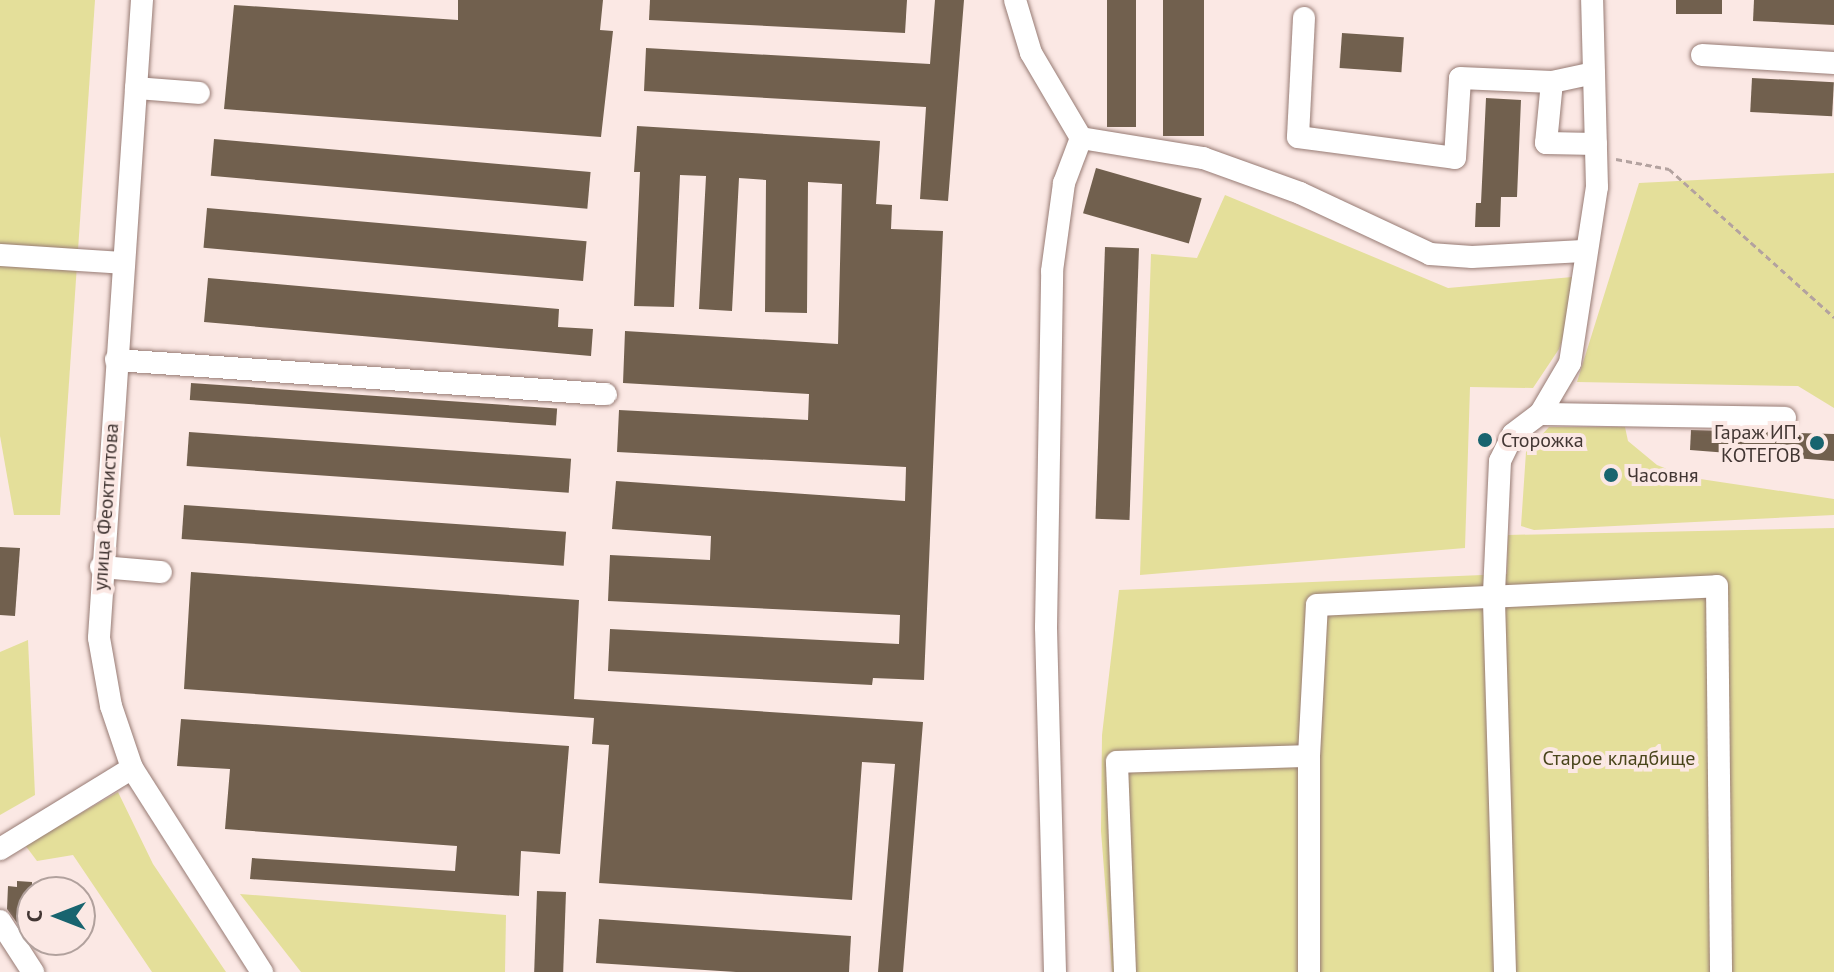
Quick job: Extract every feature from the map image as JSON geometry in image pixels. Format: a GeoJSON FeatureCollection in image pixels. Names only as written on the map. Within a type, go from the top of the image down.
{"type":"FeatureCollection","features":[{"type":"Feature","properties":{"kind":"street","name":"улица Феоктистова"},"geometry":{"type":"LineString","coordinates":[[142,0],[101,567],[99,638],[111,706],[132,768],[262,972]]}},
{"type":"Feature","properties":{"kind":"street"},"geometry":{"type":"LineString","coordinates":[[1015,0],[1036,65],[1081,138],[1203,158],[1300,193],[1430,254],[1472,257],[1583,251]]}},
{"type":"Feature","properties":{"kind":"street"},"geometry":{"type":"LineString","coordinates":[[1505,972],[1494,593],[1500,461],[1513,434],[1540,414],[1570,363],[1583,251],[1597,187],[1592,0]]}},
{"type":"Feature","properties":{"kind":"street"},"geometry":{"type":"LineString","coordinates":[[1304,18],[1298,137],[1455,158],[1460,78],[1552,82],[1594,73]]}},
{"type":"Feature","properties":{"kind":"street"},"geometry":{"type":"LineString","coordinates":[[1702,55],[1834,63]]}},
{"type":"Feature","properties":{"kind":"street"},"geometry":{"type":"LineString","coordinates":[[1552,82],[1546,143],[1596,150]]}},
{"type":"Feature","properties":{"kind":"street"},"geometry":{"type":"LineString","coordinates":[[136,88],[199,93]]}},
{"type":"Feature","properties":{"kind":"street"},"geometry":{"type":"LineString","coordinates":[[1055,972],[1046,627],[1050,315],[1064,183],[1081,138]]}},
{"type":"Feature","properties":{"kind":"street"},"geometry":{"type":"LineString","coordinates":[[0,255],[123,263]]}},
{"type":"Feature","properties":{"kind":"street"},"geometry":{"type":"LineString","coordinates":[[116,360],[606,394]]}},
{"type":"Feature","properties":{"kind":"street"},"geometry":{"type":"LineString","coordinates":[[1540,414],[1785,418]]}},
{"type":"Feature","properties":{"kind":"street"},"geometry":{"type":"LineString","coordinates":[[101,567],[161,572]]}},
{"type":"Feature","properties":{"kind":"street"},"geometry":{"type":"LineString","coordinates":[[1309,972],[1309,756],[1317,605],[1494,593],[1717,586],[1721,972]]}},
{"type":"Feature","properties":{"kind":"street"},"geometry":{"type":"LineString","coordinates":[[1125,972],[1117,762],[1309,756]]}},
{"type":"Feature","properties":{"kind":"street"},"geometry":{"type":"LineString","coordinates":[[0,849],[132,768]]}},
{"type":"Feature","properties":{"kind":"street"},"geometry":{"type":"LineString","coordinates":[[0,921],[33,972]]}},
{"type":"Feature","properties":{"kind":"path"},"geometry":{"type":"LineString","coordinates":[[1596,150],[1669,169],[1834,317]]}},
{"type":"Feature","properties":{"kind":"green space"},"geometry":{"type":"Polygon","coordinates":[[[0,0],[95,0],[60,515],[14,515],[0,436],[0,0]]]}},
{"type":"Feature","properties":{"kind":"green space"},"geometry":{"type":"Polygon","coordinates":[[[1834,173],[1834,408],[1798,386],[1577,382],[1639,183],[1834,173]]]}},
{"type":"Feature","properties":{"kind":"green space"},"geometry":{"type":"Polygon","coordinates":[[[1225,195],[1448,288],[1584,276],[1559,349],[1533,388],[1470,387],[1465,548],[1140,575],[1151,254],[1197,258],[1225,195]]]}},
{"type":"Feature","properties":{"kind":"green space"},"geometry":{"type":"Polygon","coordinates":[[[1549,427],[1625,427],[1628,441],[1657,465],[1687,477],[1834,499],[1834,515],[1534,530],[1521,526],[1526,452],[1549,427]]]}},
{"type":"Feature","properties":{"kind":"green space","name":"Старое кладбище"},"geometry":{"type":"Polygon","coordinates":[[[1834,528],[1834,972],[1112,972],[1101,831],[1102,735],[1119,590],[1507,574],[1508,535],[1834,528]]]}},
{"type":"Feature","properties":{"kind":"green space"},"geometry":{"type":"Polygon","coordinates":[[[28,640],[35,795],[0,815],[0,652],[28,640]]]}},
{"type":"Feature","properties":{"kind":"green space"},"geometry":{"type":"Polygon","coordinates":[[[118,792],[153,864],[226,972],[152,972],[96,889],[96,876],[87,876],[73,855],[37,861],[25,845],[118,792]]]}},
{"type":"Feature","properties":{"kind":"green space"},"geometry":{"type":"Polygon","coordinates":[[[240,894],[506,915],[505,972],[301,972],[240,894]]]}},
{"type":"Feature","properties":{"kind":"building"},"geometry":{"type":"Polygon","coordinates":[[[458,0],[603,0],[600,30],[613,31],[601,137],[224,109],[234,5],[458,20],[458,0]]]}},
{"type":"Feature","properties":{"kind":"building"},"geometry":{"type":"Polygon","coordinates":[[[650,0],[907,0],[905,33],[649,20],[650,0]]]}},
{"type":"Feature","properties":{"kind":"building"},"geometry":{"type":"Polygon","coordinates":[[[935,0],[964,0],[948,201],[920,199],[926,107],[644,91],[646,48],[930,64],[935,0]]]}},
{"type":"Feature","properties":{"kind":"building"},"geometry":{"type":"Polygon","coordinates":[[[1107,0],[1136,0],[1136,127],[1107,127],[1107,0]]]}},
{"type":"Feature","properties":{"kind":"building"},"geometry":{"type":"Polygon","coordinates":[[[1163,0],[1204,0],[1204,136],[1163,136],[1163,0]]]}},
{"type":"Feature","properties":{"kind":"building"},"geometry":{"type":"Polygon","coordinates":[[[1676,0],[1722,0],[1722,14],[1676,14],[1676,0]]]}},
{"type":"Feature","properties":{"kind":"building"},"geometry":{"type":"Polygon","coordinates":[[[1754,0],[1834,0],[1834,25],[1753,21],[1754,0]]]}},
{"type":"Feature","properties":{"kind":"building"},"geometry":{"type":"Polygon","coordinates":[[[1342,33],[1404,37],[1401,72],[1340,68],[1342,33]]]}},
{"type":"Feature","properties":{"kind":"building"},"geometry":{"type":"Polygon","coordinates":[[[1752,78],[1834,82],[1832,116],[1750,112],[1752,78]]]}},
{"type":"Feature","properties":{"kind":"building"},"geometry":{"type":"Polygon","coordinates":[[[1486,98],[1521,100],[1517,197],[1501,197],[1500,227],[1475,227],[1476,203],[1481,203],[1486,98]]]}},
{"type":"Feature","properties":{"kind":"building"},"geometry":{"type":"Polygon","coordinates":[[[637,126],[880,141],[876,204],[892,205],[891,229],[943,231],[924,680],[873,678],[872,685],[608,671],[610,629],[899,644],[900,615],[608,601],[610,555],[710,560],[711,536],[612,529],[616,481],[905,501],[906,467],[617,452],[619,410],[808,420],[809,394],[623,383],[625,331],[838,344],[842,184],[808,182],[807,313],[765,312],[766,180],[739,178],[732,311],[699,309],[706,176],[680,175],[674,307],[634,306],[640,172],[634,172],[637,126]]]}},
{"type":"Feature","properties":{"kind":"building"},"geometry":{"type":"Polygon","coordinates":[[[214,139],[591,172],[587,209],[211,176],[214,139]]]}},
{"type":"Feature","properties":{"kind":"building"},"geometry":{"type":"Polygon","coordinates":[[[1096,168],[1202,198],[1189,243],[1083,213],[1096,168]]]}},
{"type":"Feature","properties":{"kind":"building"},"geometry":{"type":"Polygon","coordinates":[[[207,208],[587,241],[583,281],[204,248],[207,208]]]}},
{"type":"Feature","properties":{"kind":"building"},"geometry":{"type":"Polygon","coordinates":[[[1105,247],[1139,248],[1129,520],[1096,519],[1105,247]]]}},
{"type":"Feature","properties":{"kind":"building"},"geometry":{"type":"Polygon","coordinates":[[[208,278],[559,309],[558,327],[593,329],[591,356],[204,322],[208,278]]]}},
{"type":"Feature","properties":{"kind":"building"},"geometry":{"type":"Polygon","coordinates":[[[191,383],[557,409],[556,426],[190,400],[191,383]]]}},
{"type":"Feature","properties":{"kind":"building"},"geometry":{"type":"Polygon","coordinates":[[[1691,430],[1834,434],[1834,461],[1690,450],[1691,430]]]}},
{"type":"Feature","properties":{"kind":"building"},"geometry":{"type":"Polygon","coordinates":[[[189,432],[571,459],[569,493],[187,466],[189,432]]]}},
{"type":"Feature","properties":{"kind":"building"},"geometry":{"type":"Polygon","coordinates":[[[184,505],[566,532],[564,566],[182,539],[184,505]]]}},
{"type":"Feature","properties":{"kind":"building"},"geometry":{"type":"Polygon","coordinates":[[[0,547],[20,548],[15,616],[0,615],[0,547]]]}},
{"type":"Feature","properties":{"kind":"building"},"geometry":{"type":"Polygon","coordinates":[[[191,572],[579,600],[574,699],[923,722],[903,972],[878,972],[895,764],[862,762],[852,900],[599,883],[609,745],[592,744],[594,718],[184,689],[191,572]]]}},
{"type":"Feature","properties":{"kind":"building"},"geometry":{"type":"Polygon","coordinates":[[[181,719],[569,746],[560,854],[521,851],[519,896],[250,879],[252,858],[455,871],[457,846],[225,829],[230,769],[177,766],[181,719]]]}},
{"type":"Feature","properties":{"kind":"building"},"geometry":{"type":"Polygon","coordinates":[[[8,886],[16,887],[16,922],[7,909],[8,886]]]}},
{"type":"Feature","properties":{"kind":"building"},"geometry":{"type":"Polygon","coordinates":[[[537,891],[566,892],[563,972],[534,972],[537,891]]]}},
{"type":"Feature","properties":{"kind":"building"},"geometry":{"type":"Polygon","coordinates":[[[599,919],[851,936],[849,972],[736,972],[596,963],[599,919]]]}},
{"type":"Feature","properties":{"kind":"place","name":"Сторожка"},"geometry":{"type":"Point","coordinates":[1485,440]}},
{"type":"Feature","properties":{"kind":"place","name":"Гараж ИП. КОТЕГОВ"},"geometry":{"type":"Point","coordinates":[1817,443]}},
{"type":"Feature","properties":{"kind":"place","name":"Часовня"},"geometry":{"type":"Point","coordinates":[1611,475]}}]}
